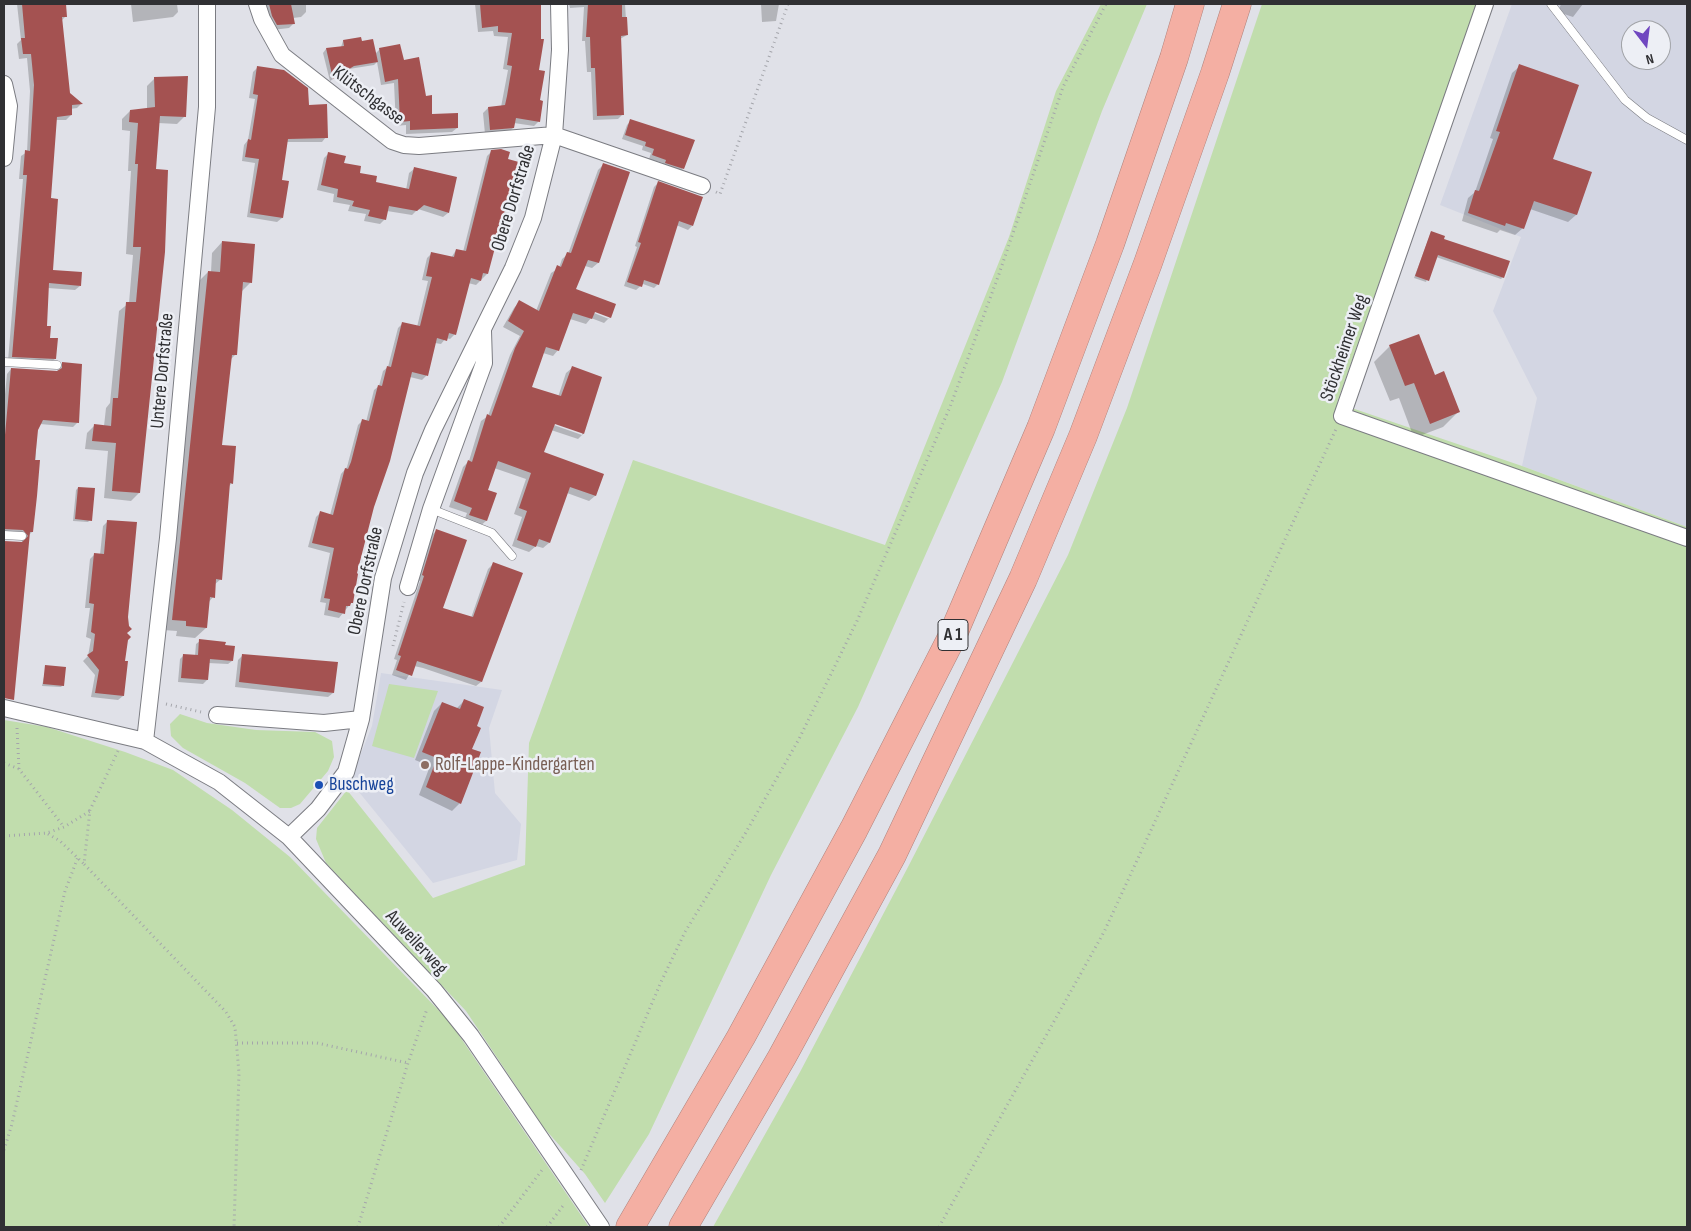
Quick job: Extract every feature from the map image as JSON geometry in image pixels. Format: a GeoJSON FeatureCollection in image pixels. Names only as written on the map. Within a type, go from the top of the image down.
{"type":"FeatureCollection","features":[{"type":"Feature","properties":{"kind":"highway","name":"A 1"},"geometry":{"type":"LineString","coordinates":[[630,1227],[741,1036],[854,829],[951,639],[1044,419],[1110,244],[1174,58],[1190,4]]}},
{"type":"Feature","properties":{"kind":"highway","name":"A 1"},"geometry":{"type":"LineString","coordinates":[[683,1227],[782,1058],[892,855],[1022,578],[1083,436],[1145,272],[1215,73],[1237,4]]}},
{"type":"Feature","properties":{"kind":"street","name":"Untere Dorfstraße"},"geometry":{"type":"LineString","coordinates":[[145,741],[168,538],[207,106],[207,4]]}},
{"type":"Feature","properties":{"kind":"street","name":"Klütschgasse"},"geometry":{"type":"LineString","coordinates":[[256,4],[282,55],[392,141],[404,145],[419,146],[554,135]]}},
{"type":"Feature","properties":{"kind":"street","name":"Obere Dorfstraße"},"geometry":{"type":"LineString","coordinates":[[288,837],[318,809],[346,772],[361,719],[382,578],[415,472],[433,430],[513,268],[532,218],[554,135],[560,50],[559,4]]}},
{"type":"Feature","properties":{"kind":"street","name":"Stöckheimer Weg"},"geometry":{"type":"LineString","coordinates":[[1485,4],[1342,416],[1687,538]]}},
{"type":"Feature","properties":{"kind":"street"},"geometry":{"type":"LineString","coordinates":[[4,84],[8,106],[4,158]]}},
{"type":"Feature","properties":{"kind":"street","name":"Obere Dorfstraße"},"geometry":{"type":"LineString","coordinates":[[554,135],[702,186]]}},
{"type":"Feature","properties":{"kind":"street","name":"Obere Dorfstraße"},"geometry":{"type":"LineString","coordinates":[[408,587],[431,509],[484,363],[483,326]]}},
{"type":"Feature","properties":{"kind":"street"},"geometry":{"type":"LineString","coordinates":[[11,710],[145,741]]}},
{"type":"Feature","properties":{"kind":"street"},"geometry":{"type":"LineString","coordinates":[[216,715],[324,723],[361,719]]}},
{"type":"Feature","properties":{"kind":"street","name":"Auweilerweg"},"geometry":{"type":"LineString","coordinates":[[145,741],[219,782],[288,837],[434,990],[472,1036],[601,1227]]}},
{"type":"Feature","properties":{"kind":"lane"},"geometry":{"type":"LineString","coordinates":[[1551,4],[1624,100],[1647,118],[1687,140]]}},
{"type":"Feature","properties":{"kind":"lane"},"geometry":{"type":"LineString","coordinates":[[4,362],[57,365]]}},
{"type":"Feature","properties":{"kind":"lane"},"geometry":{"type":"LineString","coordinates":[[431,509],[492,533],[512,556]]}},
{"type":"Feature","properties":{"kind":"lane"},"geometry":{"type":"LineString","coordinates":[[4,534],[22,536]]}},
{"type":"Feature","properties":{"kind":"path"},"geometry":{"type":"LineString","coordinates":[[702,186],[720,194],[788,4]]}},
{"type":"Feature","properties":{"kind":"path"},"geometry":{"type":"LineString","coordinates":[[547,1227],[574,1187],[655,996],[685,932],[745,834],[799,738],[857,621],[950,407],[1000,274],[1063,88],[1106,4]]}},
{"type":"Feature","properties":{"kind":"path"},"geometry":{"type":"LineString","coordinates":[[939,1227],[1104,932],[1342,416]]}},
{"type":"Feature","properties":{"kind":"path"},"geometry":{"type":"LineString","coordinates":[[393,646],[408,587]]}},
{"type":"Feature","properties":{"kind":"path"},"geometry":{"type":"LineString","coordinates":[[150,701],[216,715]]}},
{"type":"Feature","properties":{"kind":"path"},"geometry":{"type":"LineString","coordinates":[[11,710],[19,769],[64,827]]}},
{"type":"Feature","properties":{"kind":"path"},"geometry":{"type":"LineString","coordinates":[[84,864],[90,810],[125,735]]}},
{"type":"Feature","properties":{"kind":"path"},"geometry":{"type":"LineString","coordinates":[[4,763],[19,769]]}},
{"type":"Feature","properties":{"kind":"path"},"geometry":{"type":"LineString","coordinates":[[4,836],[47,833],[64,827],[90,810]]}},
{"type":"Feature","properties":{"kind":"path"},"geometry":{"type":"LineString","coordinates":[[47,833],[60,840],[78,857],[226,1012],[235,1027],[239,1074],[234,1227]]}},
{"type":"Feature","properties":{"kind":"path"},"geometry":{"type":"LineString","coordinates":[[4,1150],[12,1124],[65,891],[78,857]]}},
{"type":"Feature","properties":{"kind":"path"},"geometry":{"type":"LineString","coordinates":[[358,1227],[408,1063],[434,990]]}},
{"type":"Feature","properties":{"kind":"path"},"geometry":{"type":"LineString","coordinates":[[237,1043],[317,1043],[408,1063]]}},
{"type":"Feature","properties":{"kind":"path"},"geometry":{"type":"LineString","coordinates":[[499,1227],[553,1155]]}},
{"type":"Feature","properties":{"kind":"shaded area"},"geometry":{"type":"Polygon","coordinates":[[[1512,4],[1687,4],[1687,527],[1522,466],[1537,398],[1493,311],[1521,237],[1440,205],[1512,4]]]}},
{"type":"Feature","properties":{"kind":"shaded area","name":"Rolf-Lappe-Kindergarten"},"geometry":{"type":"Polygon","coordinates":[[[381,673],[502,690],[489,728],[495,793],[521,824],[517,860],[433,883],[350,781],[372,726],[381,673]]]}},
{"type":"Feature","properties":{"kind":"green space"},"geometry":{"type":"Polygon","coordinates":[[[1101,4],[1147,4],[1102,111],[1002,382],[858,707],[771,875],[649,1134],[605,1203],[585,1174],[544,1128],[466,1011],[326,863],[316,839],[317,828],[347,790],[433,898],[525,865],[529,743],[633,460],[885,545],[1009,237],[1056,91],[1101,4]]]}},
{"type":"Feature","properties":{"kind":"green space"},"geometry":{"type":"Polygon","coordinates":[[[1262,4],[1477,4],[1337,403],[1522,466],[1687,527],[1687,1227],[713,1227],[800,1072],[908,867],[1068,555],[1127,408],[1262,4]]]}},
{"type":"Feature","properties":{"kind":"green space"},"geometry":{"type":"Polygon","coordinates":[[[389,684],[438,691],[414,758],[372,746],[389,684]]]}},
{"type":"Feature","properties":{"kind":"green space"},"geometry":{"type":"Polygon","coordinates":[[[180,714],[207,723],[256,730],[315,732],[332,741],[334,757],[328,771],[300,804],[291,808],[280,808],[245,783],[183,748],[171,736],[170,724],[180,714]]]}},
{"type":"Feature","properties":{"kind":"green space"},"geometry":{"type":"Polygon","coordinates":[[[4,720],[47,727],[125,752],[173,770],[232,810],[290,857],[450,1022],[589,1227],[4,1227],[4,720]]]}},
{"type":"Feature","properties":{"kind":"building"},"geometry":{"type":"Polygon","coordinates":[[[22,4],[66,4],[67,17],[62,17],[70,93],[83,104],[72,105],[72,115],[57,117],[51,198],[58,199],[53,270],[82,272],[81,286],[49,283],[47,326],[51,326],[50,338],[58,338],[56,359],[12,357],[27,175],[23,175],[25,150],[30,151],[34,85],[31,54],[23,54],[21,38],[25,38],[22,4]]]}},
{"type":"Feature","properties":{"kind":"building"},"geometry":{"type":"Polygon","coordinates":[[[269,4],[291,4],[295,24],[277,25],[269,4]]]}},
{"type":"Feature","properties":{"kind":"building"},"geometry":{"type":"Polygon","coordinates":[[[480,4],[541,4],[541,39],[544,39],[539,70],[545,71],[540,100],[543,101],[540,122],[516,118],[514,128],[490,130],[488,107],[505,105],[512,66],[507,65],[512,33],[498,32],[498,26],[482,28],[480,4]]]}},
{"type":"Feature","properties":{"kind":"building"},"geometry":{"type":"Polygon","coordinates":[[[588,4],[622,4],[622,17],[627,17],[628,35],[621,36],[624,115],[597,116],[595,68],[591,68],[590,37],[586,37],[588,4]]]}},
{"type":"Feature","properties":{"kind":"building"},"geometry":{"type":"Polygon","coordinates":[[[361,37],[362,41],[373,39],[378,62],[354,66],[333,79],[326,48],[344,46],[343,40],[361,37]]]}},
{"type":"Feature","properties":{"kind":"building"},"geometry":{"type":"Polygon","coordinates":[[[400,44],[404,60],[419,57],[426,96],[432,95],[432,114],[458,113],[458,128],[410,130],[410,121],[400,122],[398,79],[385,82],[379,48],[400,44]]]}},
{"type":"Feature","properties":{"kind":"building"},"geometry":{"type":"Polygon","coordinates":[[[1519,64],[1579,85],[1553,159],[1592,172],[1577,215],[1534,201],[1524,229],[1506,223],[1505,226],[1468,213],[1475,190],[1479,191],[1500,132],[1496,131],[1519,64]]]}},
{"type":"Feature","properties":{"kind":"building"},"geometry":{"type":"Polygon","coordinates":[[[257,66],[284,70],[308,88],[309,105],[327,104],[328,138],[288,139],[282,180],[289,181],[283,218],[250,213],[259,159],[245,157],[248,139],[251,140],[258,95],[253,94],[257,66]]]}},
{"type":"Feature","properties":{"kind":"building"},"geometry":{"type":"Polygon","coordinates":[[[188,76],[186,117],[160,116],[156,169],[168,170],[165,252],[140,493],[112,491],[116,443],[92,441],[94,424],[111,426],[113,398],[118,398],[126,302],[136,302],[141,247],[133,247],[138,164],[135,164],[138,123],[129,122],[130,110],[155,107],[154,77],[188,76]]]}},
{"type":"Feature","properties":{"kind":"building"},"geometry":{"type":"Polygon","coordinates":[[[630,119],[695,140],[684,169],[665,163],[666,160],[652,155],[654,149],[645,146],[646,142],[625,135],[630,119]]]}},
{"type":"Feature","properties":{"kind":"building"},"geometry":{"type":"Polygon","coordinates":[[[501,149],[510,152],[508,159],[526,164],[514,212],[505,210],[488,274],[483,273],[481,281],[471,278],[456,335],[449,333],[447,341],[437,338],[428,376],[412,372],[390,461],[374,507],[357,573],[353,603],[350,606],[346,606],[345,614],[328,610],[330,599],[324,598],[334,548],[312,543],[320,511],[333,515],[345,468],[348,469],[351,462],[362,419],[369,421],[378,385],[382,386],[387,366],[391,367],[402,322],[420,326],[432,277],[426,276],[431,252],[454,257],[456,249],[466,251],[491,150],[501,149]]]}},
{"type":"Feature","properties":{"kind":"building"},"geometry":{"type":"Polygon","coordinates":[[[328,152],[346,156],[344,163],[361,166],[360,173],[377,176],[376,182],[409,189],[414,167],[457,177],[449,213],[424,205],[417,211],[389,206],[386,220],[368,216],[370,210],[352,206],[354,201],[337,197],[338,189],[321,185],[328,152]]]}},
{"type":"Feature","properties":{"kind":"building"},"geometry":{"type":"Polygon","coordinates":[[[603,163],[630,172],[599,263],[588,260],[576,289],[616,304],[611,318],[595,312],[592,319],[573,313],[559,351],[546,347],[532,387],[561,396],[572,366],[602,377],[584,434],[555,424],[544,452],[604,474],[596,496],[570,487],[550,543],[539,539],[536,547],[517,540],[527,511],[519,508],[531,473],[498,461],[488,490],[497,493],[487,521],[469,515],[472,508],[454,501],[468,460],[472,462],[487,414],[491,416],[515,348],[524,331],[508,321],[519,300],[539,311],[557,265],[561,267],[567,252],[571,253],[603,163]]]}},
{"type":"Feature","properties":{"kind":"building"},"geometry":{"type":"Polygon","coordinates":[[[658,181],[703,197],[693,226],[679,221],[659,285],[644,280],[642,287],[627,282],[641,243],[638,242],[658,181]]]}},
{"type":"Feature","properties":{"kind":"building"},"geometry":{"type":"Polygon","coordinates":[[[1431,231],[1445,236],[1444,239],[1510,261],[1504,278],[1438,255],[1429,281],[1415,276],[1431,231]]]}},
{"type":"Feature","properties":{"kind":"building"},"geometry":{"type":"Polygon","coordinates":[[[222,241],[255,244],[252,283],[243,282],[237,355],[232,355],[222,445],[236,446],[233,484],[230,483],[222,580],[216,579],[215,598],[210,597],[207,628],[186,626],[186,621],[172,620],[208,271],[220,272],[222,241]]]}},
{"type":"Feature","properties":{"kind":"building"},"geometry":{"type":"Polygon","coordinates":[[[1419,334],[1435,375],[1444,371],[1460,412],[1430,424],[1414,383],[1405,386],[1389,345],[1419,334]]]}},
{"type":"Feature","properties":{"kind":"building"},"geometry":{"type":"Polygon","coordinates":[[[62,362],[82,364],[79,423],[43,420],[38,430],[35,460],[40,460],[37,496],[33,532],[30,532],[14,700],[4,698],[4,541],[22,542],[28,536],[23,530],[4,529],[4,446],[11,368],[57,371],[62,368],[62,362]]]}},
{"type":"Feature","properties":{"kind":"building"},"geometry":{"type":"Polygon","coordinates":[[[78,487],[95,488],[92,521],[75,519],[78,487]]]}},
{"type":"Feature","properties":{"kind":"building"},"geometry":{"type":"Polygon","coordinates":[[[107,520],[137,522],[128,617],[129,626],[132,629],[127,633],[131,637],[128,640],[125,661],[128,661],[124,696],[95,693],[99,670],[87,655],[93,651],[95,634],[91,632],[94,604],[89,603],[94,553],[104,554],[107,520]]]}},
{"type":"Feature","properties":{"kind":"building"},"geometry":{"type":"Polygon","coordinates":[[[436,529],[467,540],[443,608],[473,617],[493,562],[523,573],[482,682],[417,661],[412,676],[396,670],[401,656],[398,655],[424,576],[422,575],[436,529]]]}},
{"type":"Feature","properties":{"kind":"building"},"geometry":{"type":"Polygon","coordinates":[[[199,639],[226,642],[225,645],[235,646],[233,661],[210,659],[208,680],[181,678],[183,654],[198,655],[199,639]]]}},
{"type":"Feature","properties":{"kind":"building"},"geometry":{"type":"Polygon","coordinates":[[[242,654],[338,662],[334,693],[239,682],[242,654]]]}},
{"type":"Feature","properties":{"kind":"building"},"geometry":{"type":"Polygon","coordinates":[[[45,665],[66,667],[64,686],[43,684],[45,665]]]}},
{"type":"Feature","properties":{"kind":"building"},"geometry":{"type":"Polygon","coordinates":[[[464,699],[484,707],[477,726],[481,728],[472,749],[481,752],[461,804],[426,787],[437,758],[422,752],[442,702],[460,709],[464,699]]]}},
{"type":"Feature","properties":{"kind":"place","name":"Rolf-Lappe-Kindergarten"},"geometry":{"type":"Point","coordinates":[425,765]}},
{"type":"Feature","properties":{"kind":"place","name":"Buschweg"},"geometry":{"type":"Point","coordinates":[319,785]}}]}
